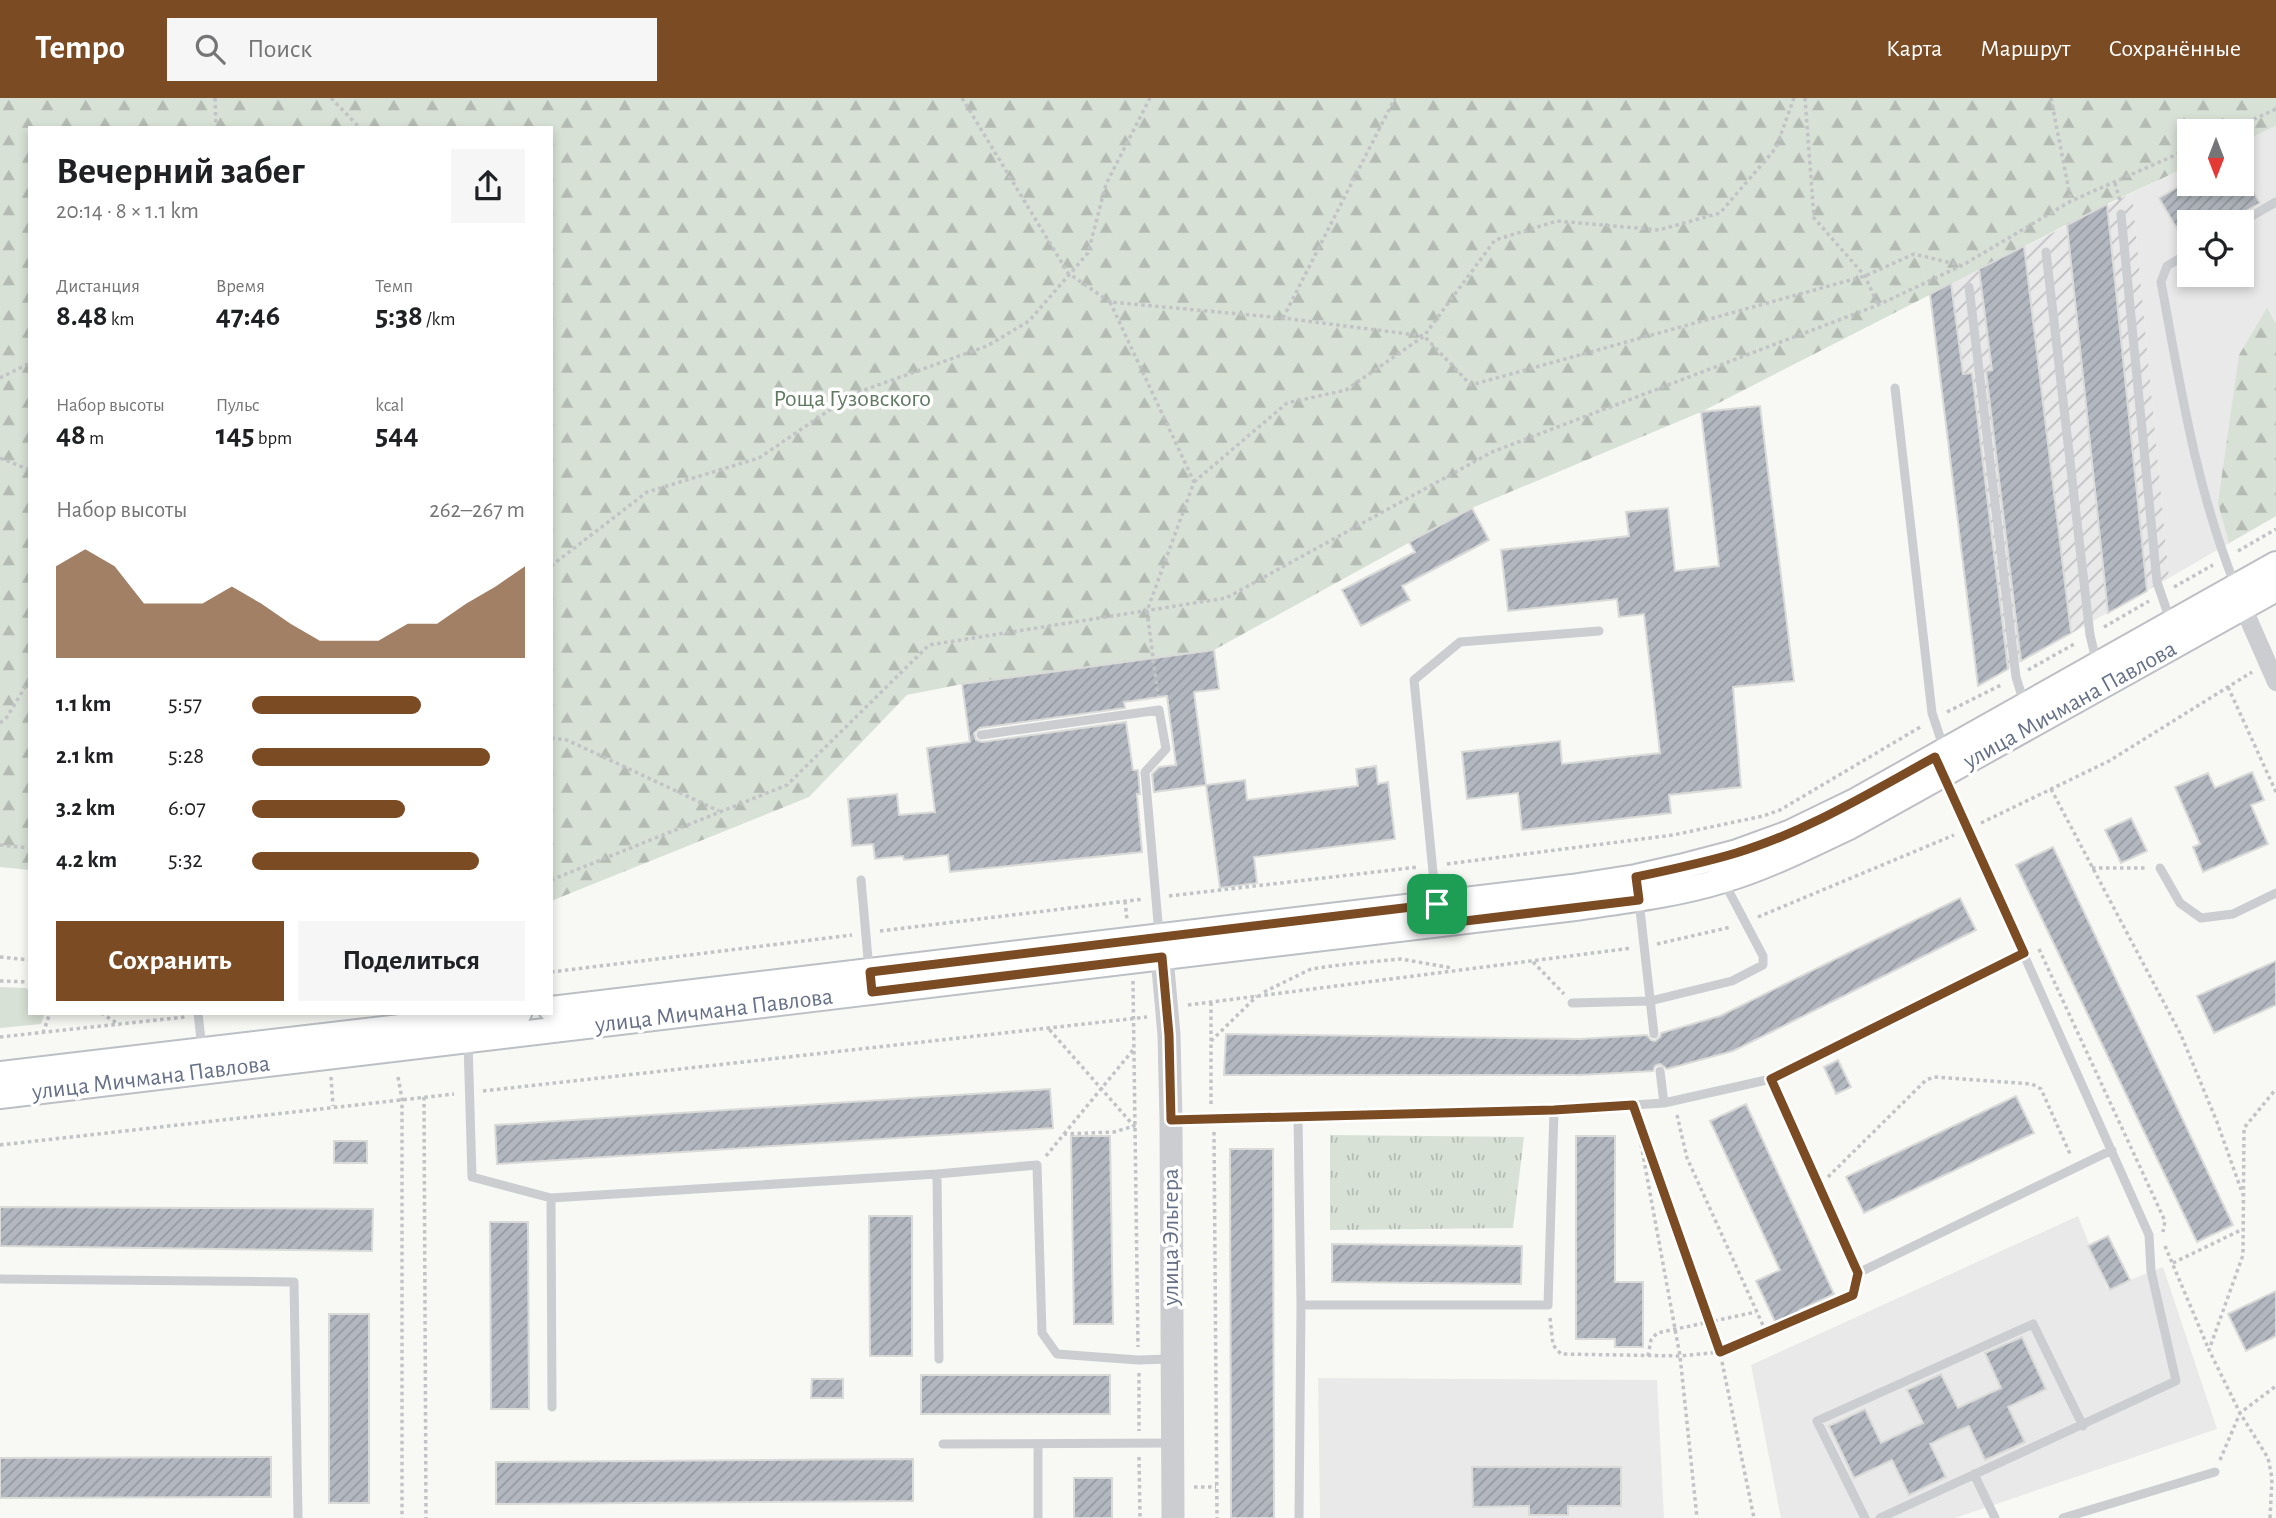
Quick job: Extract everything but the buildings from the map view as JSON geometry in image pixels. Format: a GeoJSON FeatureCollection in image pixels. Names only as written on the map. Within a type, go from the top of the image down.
{"type":"FeatureCollection","features":[{"type":"Feature","properties":{"kind":"main road","name":"улица Мичмана Павлова"},"geometry":{"type":"LineString","coordinates":[[1637,888],[1789,833],[1941,761],[2239,597],[2276,564]]}},
{"type":"Feature","properties":{"kind":"main road","name":"улица Мичмана Павлова"},"geometry":{"type":"LineString","coordinates":[[2027,716],[2098,665],[2172,625],[2239,597],[2276,589]]}},
{"type":"Feature","properties":{"kind":"main road","name":"улица Мичмана Павлова"},"geometry":{"type":"LineString","coordinates":[[0,1074],[203,1061],[1637,888],[1723,881],[1776,862],[1849,827],[1941,761]]}},
{"type":"Feature","properties":{"kind":"main road","name":"улица Мичмана Павлова"},"geometry":{"type":"LineString","coordinates":[[553,1009],[871,982]]}},
{"type":"Feature","properties":{"kind":"main road","name":"улица Мичмана Павлова"},"geometry":{"type":"LineString","coordinates":[[467,1030],[513,1015]]}},
{"type":"Feature","properties":{"kind":"main road","name":"улица Мичмана Павлова"},"geometry":{"type":"LineString","coordinates":[[0,1096],[203,1061]]}},
{"type":"Feature","properties":{"kind":"street"},"geometry":{"type":"LineString","coordinates":[[2239,597],[2276,682]]}},
{"type":"Feature","properties":{"kind":"street","name":"улица Эльгера"},"geometry":{"type":"LineString","coordinates":[[1161,946],[1169,1035],[1171,1120],[1173,1518]]}},
{"type":"Feature","properties":{"kind":"lane"},"geometry":{"type":"LineString","coordinates":[[2254,215],[2276,202]]}},
{"type":"Feature","properties":{"kind":"lane"},"geometry":{"type":"LineString","coordinates":[[2121,214],[2157,582],[2172,625]]}},
{"type":"Feature","properties":{"kind":"lane"},"geometry":{"type":"LineString","coordinates":[[2046,252],[2090,635],[2098,665]]}},
{"type":"Feature","properties":{"kind":"lane"},"geometry":{"type":"LineString","coordinates":[[2177,260],[2167,266],[2161,282],[2188,426],[2220,547],[2239,597]]}},
{"type":"Feature","properties":{"kind":"lane"},"geometry":{"type":"LineString","coordinates":[[1969,287],[2016,677],[2027,716]]}},
{"type":"Feature","properties":{"kind":"lane"},"geometry":{"type":"LineString","coordinates":[[1880,1518],[2176,1381],[2151,1271],[2149,1235],[1941,761],[1932,713],[1895,388]]}},
{"type":"Feature","properties":{"kind":"lane"},"geometry":{"type":"LineString","coordinates":[[1438,914],[1414,680],[1460,642],[1599,631]]}},
{"type":"Feature","properties":{"kind":"lane"},"geometry":{"type":"LineString","coordinates":[[981,735],[1159,710],[1166,749],[1145,772],[1161,946]]}},
{"type":"Feature","properties":{"kind":"lane"},"geometry":{"type":"LineString","coordinates":[[2160,868],[2180,903],[2201,918],[2234,914],[2276,893]]}},
{"type":"Feature","properties":{"kind":"lane"},"geometry":{"type":"LineString","coordinates":[[861,880],[871,982]]}},
{"type":"Feature","properties":{"kind":"lane"},"geometry":{"type":"LineString","coordinates":[[1572,1003],[1650,1001],[1732,981],[1763,965],[1763,957],[1723,881]]}},
{"type":"Feature","properties":{"kind":"lane"},"geometry":{"type":"LineString","coordinates":[[1637,888],[1654,1034]]}},
{"type":"Feature","properties":{"kind":"lane"},"geometry":{"type":"LineString","coordinates":[[1171,1120],[1554,1110],[1669,1102],[1771,1079],[2024,953]]}},
{"type":"Feature","properties":{"kind":"lane"},"geometry":{"type":"LineString","coordinates":[[195,1015],[203,1061]]}},
{"type":"Feature","properties":{"kind":"lane"},"geometry":{"type":"LineString","coordinates":[[467,1030],[472,1177],[551,1199],[1037,1165],[1042,1333],[1056,1354],[1138,1360],[1172,1359]]}},
{"type":"Feature","properties":{"kind":"lane"},"geometry":{"type":"LineString","coordinates":[[1660,1071],[1669,1102]]}},
{"type":"Feature","properties":{"kind":"lane"},"geometry":{"type":"LineString","coordinates":[[1771,1079],[1858,1273],[2112,1150]]}},
{"type":"Feature","properties":{"kind":"lane"},"geometry":{"type":"LineString","coordinates":[[1301,1305],[1548,1305],[1554,1110]]}},
{"type":"Feature","properties":{"kind":"lane"},"geometry":{"type":"LineString","coordinates":[[1298,1118],[1301,1305],[1299,1518]]}},
{"type":"Feature","properties":{"kind":"lane"},"geometry":{"type":"LineString","coordinates":[[937,1174],[939,1359]]}},
{"type":"Feature","properties":{"kind":"lane"},"geometry":{"type":"LineString","coordinates":[[551,1199],[552,1407]]}},
{"type":"Feature","properties":{"kind":"lane"},"geometry":{"type":"LineString","coordinates":[[0,1279],[294,1282],[298,1518]]}},
{"type":"Feature","properties":{"kind":"lane"},"geometry":{"type":"LineString","coordinates":[[1865,1518],[1817,1421],[2034,1324],[2083,1426]]}},
{"type":"Feature","properties":{"kind":"lane"},"geometry":{"type":"LineString","coordinates":[[943,1444],[1172,1443]]}},
{"type":"Feature","properties":{"kind":"lane"},"geometry":{"type":"LineString","coordinates":[[1038,1444],[1038,1518]]}},
{"type":"Feature","properties":{"kind":"lane"},"geometry":{"type":"LineString","coordinates":[[2063,1518],[2215,1472]]}},
{"type":"Feature","properties":{"kind":"lane"},"geometry":{"type":"LineString","coordinates":[[1974,1474],[1995,1518]]}},
{"type":"Feature","properties":{"kind":"path"},"geometry":{"type":"LineString","coordinates":[[215,98],[216,126]]}},
{"type":"Feature","properties":{"kind":"path"},"geometry":{"type":"LineString","coordinates":[[331,98],[358,126]]}},
{"type":"Feature","properties":{"kind":"path"},"geometry":{"type":"LineString","coordinates":[[962,98],[1068,274],[1110,302],[1283,318],[1424,336],[1471,385],[1865,276],[1914,254],[1963,265]]}},
{"type":"Feature","properties":{"kind":"path"},"geometry":{"type":"LineString","coordinates":[[553,564],[647,492],[759,457],[853,394],[987,346],[1029,321],[1088,253],[1106,184],[1150,98]]}},
{"type":"Feature","properties":{"kind":"path"},"geometry":{"type":"LineString","coordinates":[[1283,318],[1395,98]]}},
{"type":"Feature","properties":{"kind":"path"},"geometry":{"type":"LineString","coordinates":[[1159,710],[1147,611],[1194,482],[1287,403],[1346,390],[1424,336],[1495,240],[1557,221],[1658,230],[1720,213],[1776,148],[1794,98]]}},
{"type":"Feature","properties":{"kind":"path"},"geometry":{"type":"LineString","coordinates":[[1805,98],[1814,218],[1865,276],[1878,305]]}},
{"type":"Feature","properties":{"kind":"path"},"geometry":{"type":"LineString","coordinates":[[2051,98],[2071,201]]}},
{"type":"Feature","properties":{"kind":"path"},"geometry":{"type":"LineString","coordinates":[[2254,119],[2276,109]]}},
{"type":"Feature","properties":{"kind":"path"},"geometry":{"type":"LineString","coordinates":[[553,879],[787,785],[929,645],[1226,597],[1492,452],[1878,305],[1963,265],[2071,201],[2177,154]]}},
{"type":"Feature","properties":{"kind":"path"},"geometry":{"type":"LineString","coordinates":[[1110,302],[1194,482]]}},
{"type":"Feature","properties":{"kind":"path"},"geometry":{"type":"LineString","coordinates":[[0,378],[28,364]]}},
{"type":"Feature","properties":{"kind":"path"},"geometry":{"type":"LineString","coordinates":[[0,458],[28,469]]}},
{"type":"Feature","properties":{"kind":"path"},"geometry":{"type":"LineString","coordinates":[[2228,556],[2276,529]]}},
{"type":"Feature","properties":{"kind":"path"},"geometry":{"type":"LineString","coordinates":[[2169,590],[2217,563]]}},
{"type":"Feature","properties":{"kind":"path"},"geometry":{"type":"LineString","coordinates":[[2097,631],[2153,600]]}},
{"type":"Feature","properties":{"kind":"path"},"geometry":{"type":"LineString","coordinates":[[2021,674],[2084,638]]}},
{"type":"Feature","properties":{"kind":"path"},"geometry":{"type":"LineString","coordinates":[[1975,826],[2109,761],[2259,667]]}},
{"type":"Feature","properties":{"kind":"path"},"geometry":{"type":"LineString","coordinates":[[1937,716],[2011,680]]}},
{"type":"Feature","properties":{"kind":"path"},"geometry":{"type":"LineString","coordinates":[[0,723],[28,682]]}},
{"type":"Feature","properties":{"kind":"path"},"geometry":{"type":"LineString","coordinates":[[2228,687],[2276,792]]}},
{"type":"Feature","properties":{"kind":"path"},"geometry":{"type":"LineString","coordinates":[[1437,865],[1672,835],[1763,816],[1780,810],[1927,723]]}},
{"type":"Feature","properties":{"kind":"path"},"geometry":{"type":"LineString","coordinates":[[553,738],[568,740],[719,812]]}},
{"type":"Feature","properties":{"kind":"path"},"geometry":{"type":"LineString","coordinates":[[2051,789],[2181,1035],[2217,1122],[2244,1198]]}},
{"type":"Feature","properties":{"kind":"path"},"geometry":{"type":"LineString","coordinates":[[1750,921],[1963,832]]}},
{"type":"Feature","properties":{"kind":"path"},"geometry":{"type":"LineString","coordinates":[[0,845],[28,848]]}},
{"type":"Feature","properties":{"kind":"path"},"geometry":{"type":"LineString","coordinates":[[1163,897],[1425,866]]}},
{"type":"Feature","properties":{"kind":"path"},"geometry":{"type":"LineString","coordinates":[[2092,868],[2160,868]]}},
{"type":"Feature","properties":{"kind":"path"},"geometry":{"type":"LineString","coordinates":[[872,932],[1145,899]]}},
{"type":"Feature","properties":{"kind":"path"},"geometry":{"type":"LineString","coordinates":[[1125,901],[1128,929]]}},
{"type":"Feature","properties":{"kind":"path"},"geometry":{"type":"LineString","coordinates":[[1649,945],[1738,925]]}},
{"type":"Feature","properties":{"kind":"path"},"geometry":{"type":"LineString","coordinates":[[553,972],[856,934]]}},
{"type":"Feature","properties":{"kind":"path"},"geometry":{"type":"LineString","coordinates":[[1179,1006],[1637,947]]}},
{"type":"Feature","properties":{"kind":"path"},"geometry":{"type":"LineString","coordinates":[[0,957],[28,960]]}},
{"type":"Feature","properties":{"kind":"path"},"geometry":{"type":"LineString","coordinates":[[1210,1041],[1258,995],[1311,969],[1401,959],[1458,969]]}},
{"type":"Feature","properties":{"kind":"path"},"geometry":{"type":"LineString","coordinates":[[1532,962],[1572,1003]]}},
{"type":"Feature","properties":{"kind":"path"},"geometry":{"type":"LineString","coordinates":[[1133,975],[1138,1351]]}},
{"type":"Feature","properties":{"kind":"path"},"geometry":{"type":"LineString","coordinates":[[0,981],[28,982]]}},
{"type":"Feature","properties":{"kind":"path"},"geometry":{"type":"LineString","coordinates":[[1210,1109],[1211,1001]]}},
{"type":"Feature","properties":{"kind":"path"},"geometry":{"type":"LineString","coordinates":[[43,1033],[49,1015]]}},
{"type":"Feature","properties":{"kind":"path"},"geometry":{"type":"LineString","coordinates":[[104,1015],[120,1025]]}},
{"type":"Feature","properties":{"kind":"path"},"geometry":{"type":"LineString","coordinates":[[0,1037],[195,1015]]}},
{"type":"Feature","properties":{"kind":"path"},"geometry":{"type":"LineString","coordinates":[[479,1091],[1133,1020]]}},
{"type":"Feature","properties":{"kind":"path"},"geometry":{"type":"LineString","coordinates":[[1048,1028],[1134,1126]]}},
{"type":"Feature","properties":{"kind":"path"},"geometry":{"type":"LineString","coordinates":[[1037,1165],[1133,1050]]}},
{"type":"Feature","properties":{"kind":"path"},"geometry":{"type":"LineString","coordinates":[[331,1071],[333,1106]]}},
{"type":"Feature","properties":{"kind":"path"},"geometry":{"type":"LineString","coordinates":[[398,1077],[401,1099],[402,1518]]}},
{"type":"Feature","properties":{"kind":"path"},"geometry":{"type":"LineString","coordinates":[[1819,1186],[1926,1080],[1934,1077],[2032,1084],[2041,1089],[2077,1168]]}},
{"type":"Feature","properties":{"kind":"path"},"geometry":{"type":"LineString","coordinates":[[2270,1518],[2272,1478],[2268,1458],[2240,1413],[2209,1350],[2243,1255],[2244,1128],[2276,1089]]}},
{"type":"Feature","properties":{"kind":"path"},"geometry":{"type":"LineString","coordinates":[[0,1145],[462,1093]]}},
{"type":"Feature","properties":{"kind":"path"},"geometry":{"type":"LineString","coordinates":[[424,1097],[426,1518]]}},
{"type":"Feature","properties":{"kind":"path"},"geometry":{"type":"LineString","coordinates":[[1669,1102],[1687,1158],[1766,1332]]}},
{"type":"Feature","properties":{"kind":"path"},"geometry":{"type":"LineString","coordinates":[[1633,1105],[1720,1352],[1754,1518]]}},
{"type":"Feature","properties":{"kind":"path"},"geometry":{"type":"LineString","coordinates":[[1633,1105],[1680,1356],[1697,1518]]}},
{"type":"Feature","properties":{"kind":"path"},"geometry":{"type":"LineString","coordinates":[[1214,1125],[1217,1518]]}},
{"type":"Feature","properties":{"kind":"path"},"geometry":{"type":"LineString","coordinates":[[1064,1134],[1114,1132],[1134,1126]]}},
{"type":"Feature","properties":{"kind":"path"},"geometry":{"type":"LineString","coordinates":[[2173,1263],[2244,1229]]}},
{"type":"Feature","properties":{"kind":"path"},"geometry":{"type":"LineString","coordinates":[[1548,1305],[1553,1345],[1561,1354],[1680,1356],[1720,1352],[1853,1295],[1858,1273]]}},
{"type":"Feature","properties":{"kind":"path"},"geometry":{"type":"LineString","coordinates":[[1648,1356],[1651,1340],[1657,1333],[1756,1312]]}},
{"type":"Feature","properties":{"kind":"path"},"geometry":{"type":"LineString","coordinates":[[1138,1367],[1139,1436]]}},
{"type":"Feature","properties":{"kind":"path"},"geometry":{"type":"LineString","coordinates":[[2215,1472],[2240,1413],[2276,1386]]}},
{"type":"Feature","properties":{"kind":"path"},"geometry":{"type":"LineString","coordinates":[[1139,1457],[1140,1518]]}},
{"type":"Feature","properties":{"kind":"path"},"geometry":{"type":"LineString","coordinates":[[1186,1487],[1216,1487]]}},
{"type":"Feature","properties":{"kind":"shaded area"},"geometry":{"type":"Polygon","coordinates":[[[2276,126],[2276,516],[2169,578],[2132,193],[2177,172],[2177,196],[2254,196],[2254,136],[2276,126]]]}},
{"type":"Feature","properties":{"kind":"shaded area"},"geometry":{"type":"Polygon","coordinates":[[[2132,193],[2169,578],[1978,686],[1930,294],[2132,193]]]}},
{"type":"Feature","properties":{"kind":"shaded area"},"geometry":{"type":"Polygon","coordinates":[[[2078,1216],[2107,1289],[2163,1267],[2217,1429],[1955,1518],[1781,1518],[1751,1365],[2078,1216]]]}},
{"type":"Feature","properties":{"kind":"shaded area"},"geometry":{"type":"Polygon","coordinates":[[[1318,1378],[1657,1380],[1664,1518],[1320,1518],[1318,1378]]]}},
{"type":"Feature","properties":{"kind":"green space","name":"Роща Гузовского"},"geometry":{"type":"Polygon","coordinates":[[[0,98],[2276,98],[2276,126],[2254,136],[2254,119],[2177,119],[2177,172],[2107,204],[1701,412],[1472,508],[1214,650],[962,684],[907,695],[809,797],[553,900],[553,126],[28,126],[28,870],[0,867],[0,98]]]}},
{"type":"Feature","properties":{"kind":"green space"},"geometry":{"type":"Polygon","coordinates":[[[2267,308],[2276,324],[2276,516],[2229,543],[2218,503],[2239,355],[2267,308]]]}},
{"type":"Feature","properties":{"kind":"green space"},"geometry":{"type":"Polygon","coordinates":[[[0,987],[26,988],[28,1015],[44,1015],[41,1024],[0,1028],[0,987]]]}},
{"type":"Feature","properties":{"kind":"green space"},"geometry":{"type":"Polygon","coordinates":[[[1330,1135],[1524,1137],[1513,1228],[1330,1230],[1330,1135]]]}},
{"type":"Feature","properties":{"kind":"route"},"geometry":{"type":"LineString","coordinates":[[1935,757],[2024,953],[1771,1079],[1858,1273],[1853,1295],[1720,1352],[1633,1105],[1554,1110],[1171,1120],[1169,1035],[1162,957],[872,992],[870,972],[1437,904],[1440,924],[1639,900],[1636,877],[1737,852],[1789,833],[1857,800],[1935,757]]}}]}
